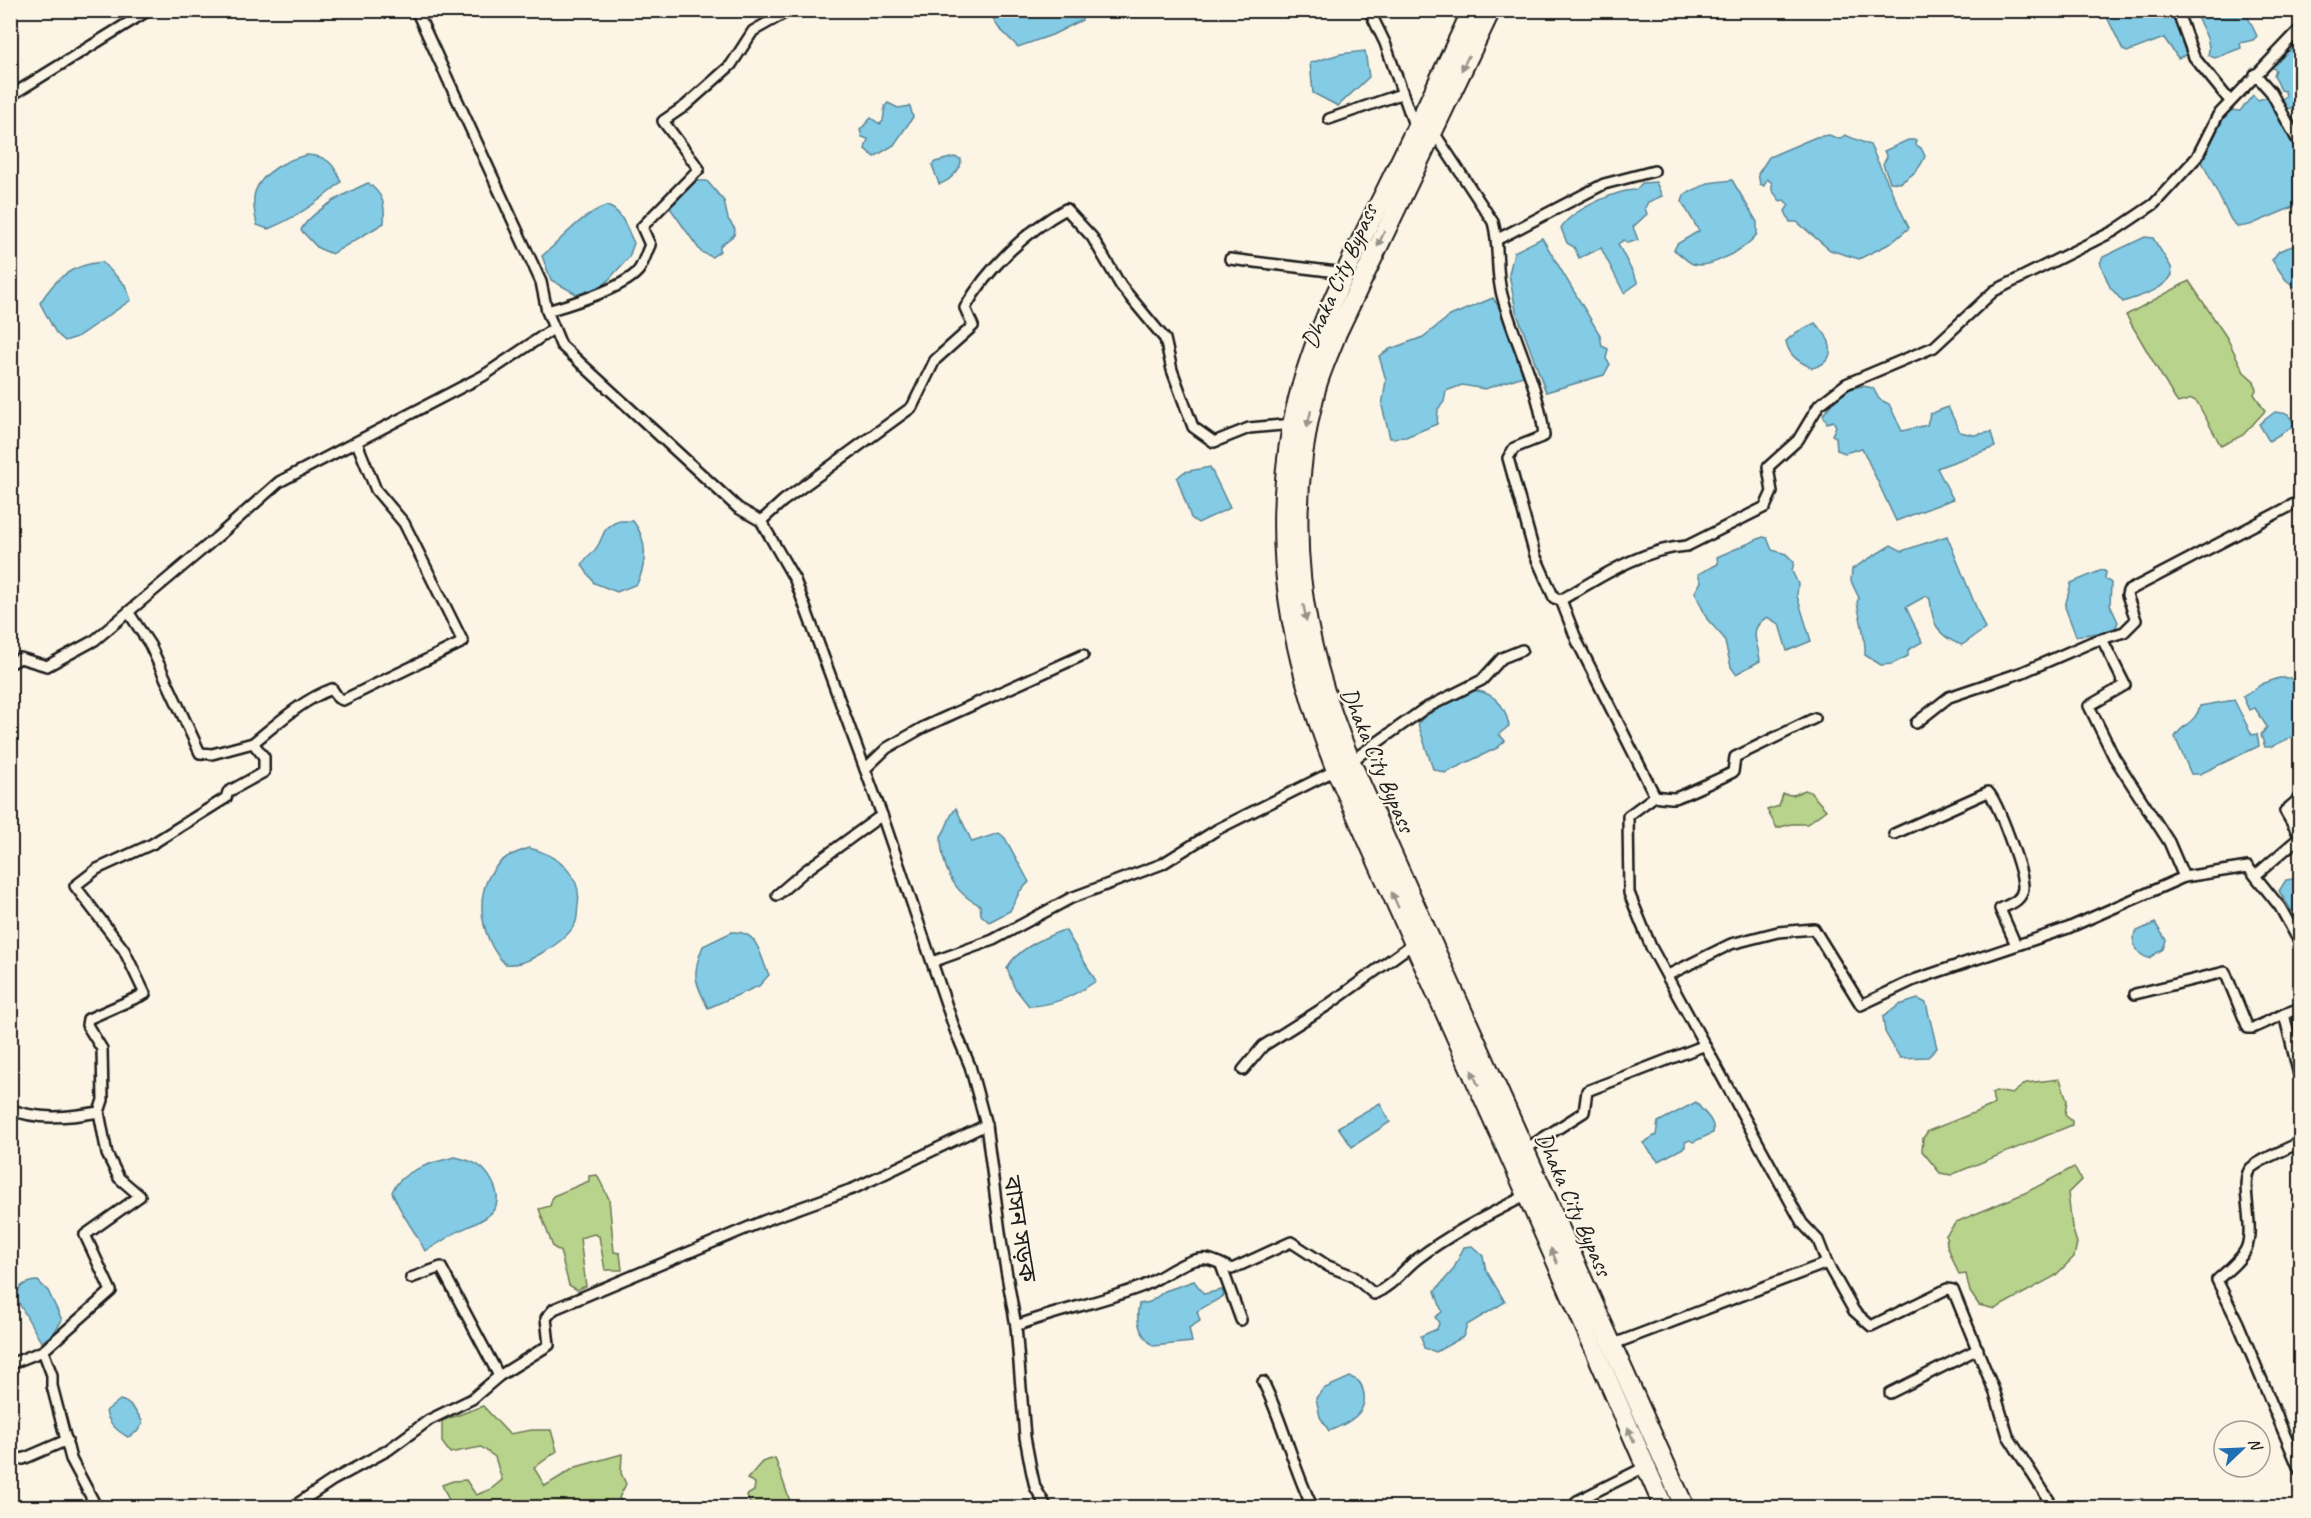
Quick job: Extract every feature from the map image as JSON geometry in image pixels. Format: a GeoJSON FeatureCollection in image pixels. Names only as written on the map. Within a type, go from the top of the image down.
{"type":"FeatureCollection","features":[{"type":"Feature","properties":{"kind":"highway"},"geometry":{"type":"LineString","coordinates":[[1472,10],[1424,130],[1345,273],[1315,346],[1293,424],[1284,485],[1284,559],[1289,612],[1304,680],[1343,766],[1414,943],[1664,1508]]}},
{"type":"Feature","properties":{"kind":"highway","name":"Dhaka City Bypass"},"geometry":{"type":"LineString","coordinates":[[1491,10],[1424,130],[1336,333],[1317,386],[1305,439],[1299,489],[1299,561],[1303,607],[1343,766],[1524,1150],[1685,1508]]}},
{"type":"Feature","properties":{"kind":"street"},"geometry":{"type":"LineString","coordinates":[[11,93],[149,10]]}},
{"type":"Feature","properties":{"kind":"street"},"geometry":{"type":"LineString","coordinates":[[416,10],[541,282],[547,311],[561,345],[738,508],[761,521],[783,501],[912,407],[935,360],[973,326],[966,308],[971,298],[1005,255],[1066,209],[1092,237],[1121,286],[1165,339],[1172,370],[1193,427],[1214,442],[1249,428],[1293,424]]}},
{"type":"Feature","properties":{"kind":"street"},"geometry":{"type":"LineString","coordinates":[[547,311],[579,302],[638,272],[650,245],[642,227],[699,169],[663,121],[685,106],[732,65],[753,31],[790,10]]}},
{"type":"Feature","properties":{"kind":"street"},"geometry":{"type":"LineString","coordinates":[[1369,10],[1385,43],[1401,94],[1424,130],[1493,222],[1498,239],[1501,294],[1535,396],[1544,436],[1514,448],[1508,458],[1535,555],[1554,598],[1561,600],[1618,567],[1675,547],[1686,546],[1765,507],[1772,492],[1768,467],[1798,440],[1819,405],[1846,384],[1934,347],[1994,291],[2114,231],[2154,204],[2197,157],[2218,115],[2255,74],[2301,29]]}},
{"type":"Feature","properties":{"kind":"street"},"geometry":{"type":"LineString","coordinates":[[2177,10],[2194,57],[2230,101]]}},
{"type":"Feature","properties":{"kind":"street"},"geometry":{"type":"LineString","coordinates":[[2255,74],[2271,92],[2301,145]]}},
{"type":"Feature","properties":{"kind":"street"},"geometry":{"type":"LineString","coordinates":[[1329,119],[1401,94]]}},
{"type":"Feature","properties":{"kind":"street"},"geometry":{"type":"LineString","coordinates":[[1498,239],[1604,184],[1654,171]]}},
{"type":"Feature","properties":{"kind":"street"},"geometry":{"type":"LineString","coordinates":[[1230,259],[1345,273]]}},
{"type":"Feature","properties":{"kind":"street"},"geometry":{"type":"LineString","coordinates":[[10,664],[20,658],[47,666],[95,640],[279,482],[307,465],[357,443],[483,376],[553,329]]}},
{"type":"Feature","properties":{"kind":"street"},"geometry":{"type":"LineString","coordinates":[[129,613],[150,645],[200,753],[212,754],[253,743],[297,708],[325,692],[332,689],[338,698],[343,700],[463,642],[404,523],[376,490],[357,443]]}},
{"type":"Feature","properties":{"kind":"street"},"geometry":{"type":"LineString","coordinates":[[1916,723],[1949,698],[2030,670],[2124,632],[2136,620],[2128,591],[2301,501]]}},
{"type":"Feature","properties":{"kind":"street","name":"বাসন সড়ক"},"geometry":{"type":"LineString","coordinates":[[761,521],[795,579],[882,815],[970,1066],[986,1125],[1002,1247],[1017,1326],[1025,1437],[1035,1487],[1047,1508]]}},
{"type":"Feature","properties":{"kind":"street"},"geometry":{"type":"LineString","coordinates":[[1561,600],[1577,641],[1655,796]]}},
{"type":"Feature","properties":{"kind":"street"},"geometry":{"type":"LineString","coordinates":[[2102,639],[2125,685],[2089,706],[2114,757],[2169,842],[2184,877]]}},
{"type":"Feature","properties":{"kind":"street"},"geometry":{"type":"LineString","coordinates":[[932,962],[993,940],[1071,898],[1162,864],[1218,829],[1343,766],[1424,709],[1482,680],[1502,658],[1522,650]]}},
{"type":"Feature","properties":{"kind":"street"},"geometry":{"type":"LineString","coordinates":[[864,769],[887,748],[924,727],[1083,655]]}},
{"type":"Feature","properties":{"kind":"street"},"geometry":{"type":"LineString","coordinates":[[1815,718],[1735,757],[1733,772],[1721,780],[1708,782],[1676,798],[1655,796],[1628,816],[1629,893],[1651,947],[1668,975],[1703,1046],[1802,1223],[1818,1240],[1827,1263],[1854,1311],[1871,1326],[1947,1288],[1953,1290],[1978,1349],[2008,1436],[2054,1508]]}},
{"type":"Feature","properties":{"kind":"street"},"geometry":{"type":"LineString","coordinates":[[10,1364],[43,1351],[111,1291],[86,1235],[140,1196],[119,1178],[107,1154],[99,1112],[103,1100],[102,1049],[87,1025],[88,1019],[145,994],[124,950],[75,886],[96,869],[152,844],[226,798],[228,792],[264,772],[264,757],[253,743]]}},
{"type":"Feature","properties":{"kind":"street"},"geometry":{"type":"LineString","coordinates":[[1894,834],[1988,792],[2017,859],[2023,889],[2017,901],[2000,909],[2016,945]]}},
{"type":"Feature","properties":{"kind":"street"},"geometry":{"type":"LineString","coordinates":[[2256,875],[2300,837],[2285,811],[2301,798]]}},
{"type":"Feature","properties":{"kind":"street"},"geometry":{"type":"LineString","coordinates":[[777,895],[813,865],[882,815]]}},
{"type":"Feature","properties":{"kind":"street"},"geometry":{"type":"LineString","coordinates":[[1668,975],[1731,944],[1778,932],[1814,929],[1861,1005],[1914,980],[2068,927],[2184,877],[2248,867],[2280,907],[2301,943]]}},
{"type":"Feature","properties":{"kind":"street"},"geometry":{"type":"LineString","coordinates":[[1243,1070],[1263,1046],[1321,1010],[1414,943]]}},
{"type":"Feature","properties":{"kind":"street"},"geometry":{"type":"LineString","coordinates":[[2135,994],[2225,972],[2248,1028],[2301,1008]]}},
{"type":"Feature","properties":{"kind":"street"},"geometry":{"type":"LineString","coordinates":[[2284,1014],[2301,1079]]}},
{"type":"Feature","properties":{"kind":"street"},"geometry":{"type":"LineString","coordinates":[[1524,1150],[1584,1112],[1587,1091],[1703,1046]]}},
{"type":"Feature","properties":{"kind":"street"},"geometry":{"type":"LineString","coordinates":[[10,1109],[22,1114],[67,1118],[99,1112]]}},
{"type":"Feature","properties":{"kind":"street"},"geometry":{"type":"LineString","coordinates":[[291,1508],[333,1480],[388,1450],[429,1420],[472,1399],[499,1376],[549,1345],[546,1318],[554,1309],[766,1220],[846,1192],[986,1125]]}},
{"type":"Feature","properties":{"kind":"street"},"geometry":{"type":"LineString","coordinates":[[2301,1142],[2250,1169],[2245,1179],[2251,1225],[2249,1239],[2240,1258],[2217,1280],[2238,1323],[2301,1471]]}},
{"type":"Feature","properties":{"kind":"street"},"geometry":{"type":"LineString","coordinates":[[1017,1326],[1037,1318],[1094,1304],[1143,1286],[1186,1264],[1206,1259],[1232,1269],[1292,1242],[1328,1266],[1353,1276],[1374,1294],[1387,1288],[1416,1259],[1457,1232],[1527,1195]]}},
{"type":"Feature","properties":{"kind":"street"},"geometry":{"type":"LineString","coordinates":[[1611,1345],[1827,1263]]}},
{"type":"Feature","properties":{"kind":"street"},"geometry":{"type":"LineString","coordinates":[[1221,1265],[1241,1320]]}},
{"type":"Feature","properties":{"kind":"street"},"geometry":{"type":"LineString","coordinates":[[411,1278],[441,1267],[499,1376]]}},
{"type":"Feature","properties":{"kind":"street"},"geometry":{"type":"LineString","coordinates":[[1890,1393],[1978,1349]]}},
{"type":"Feature","properties":{"kind":"street"},"geometry":{"type":"LineString","coordinates":[[43,1351],[52,1375],[52,1386],[71,1460],[97,1508]]}},
{"type":"Feature","properties":{"kind":"street"},"geometry":{"type":"LineString","coordinates":[[1263,1382],[1276,1409],[1292,1462],[1313,1508]]}},
{"type":"Feature","properties":{"kind":"street"},"geometry":{"type":"LineString","coordinates":[[10,1456],[23,1459],[67,1440]]}},
{"type":"Feature","properties":{"kind":"street"},"geometry":{"type":"LineString","coordinates":[[1577,1501],[1645,1467]]}},
{"type":"Feature","properties":{"kind":"green space"},"geometry":{"type":"Polygon","coordinates":[[[2189,281],[2227,338],[2244,372],[2254,381],[2256,390],[2254,394],[2265,411],[2243,435],[2221,446],[2197,402],[2192,399],[2178,403],[2175,399],[2126,315],[2189,281]]]}},
{"type":"Feature","properties":{"kind":"green space"},"geometry":{"type":"Polygon","coordinates":[[[1805,790],[1810,792],[1826,810],[1807,824],[1791,824],[1777,828],[1767,810],[1779,806],[1783,794],[1793,795],[1805,790]]]}},
{"type":"Feature","properties":{"kind":"green space"},"geometry":{"type":"Polygon","coordinates":[[[2060,1079],[2067,1100],[2065,1115],[2072,1121],[2072,1125],[1951,1175],[1940,1173],[1922,1151],[1923,1138],[1928,1131],[1991,1106],[1994,1104],[1992,1093],[1996,1091],[2012,1094],[2026,1083],[2060,1079]]]}},
{"type":"Feature","properties":{"kind":"green space"},"geometry":{"type":"Polygon","coordinates":[[[2074,1167],[2081,1180],[2068,1193],[2072,1227],[2077,1243],[2074,1257],[2055,1276],[1995,1309],[1979,1305],[1970,1292],[1966,1274],[1959,1275],[1947,1245],[1946,1235],[1956,1222],[2025,1193],[2074,1167]]]}},
{"type":"Feature","properties":{"kind":"green space"},"geometry":{"type":"Polygon","coordinates":[[[597,1175],[609,1199],[614,1252],[620,1253],[622,1270],[605,1270],[599,1236],[594,1234],[580,1238],[586,1286],[577,1290],[569,1285],[560,1251],[553,1247],[539,1209],[550,1206],[553,1196],[589,1181],[589,1176],[597,1175]]]}},
{"type":"Feature","properties":{"kind":"green space"},"geometry":{"type":"Polygon","coordinates":[[[483,1406],[509,1434],[532,1430],[551,1430],[557,1451],[534,1468],[545,1486],[576,1467],[622,1454],[621,1473],[626,1484],[619,1498],[626,1507],[452,1507],[442,1485],[466,1480],[476,1495],[491,1489],[502,1480],[495,1457],[481,1447],[450,1453],[442,1442],[442,1421],[483,1406]]]}},
{"type":"Feature","properties":{"kind":"green space"},"geometry":{"type":"Polygon","coordinates":[[[775,1458],[792,1507],[751,1507],[747,1495],[754,1491],[755,1483],[747,1479],[762,1462],[775,1458]]]}},
{"type":"Feature","properties":{"kind":"water"},"geometry":{"type":"Polygon","coordinates":[[[989,11],[1080,11],[1082,20],[1052,35],[1018,47],[998,27],[989,11]]]}},
{"type":"Feature","properties":{"kind":"water"},"geometry":{"type":"Polygon","coordinates":[[[2104,11],[2172,11],[2187,54],[2178,58],[2164,38],[2127,52],[2123,50],[2104,11]]]}},
{"type":"Feature","properties":{"kind":"water"},"geometry":{"type":"Polygon","coordinates":[[[2189,11],[2245,11],[2257,36],[2253,40],[2240,43],[2241,48],[2215,58],[2208,55],[2209,45],[2206,35],[2197,17],[2189,11]]]}},
{"type":"Feature","properties":{"kind":"water"},"geometry":{"type":"Polygon","coordinates":[[[2299,39],[2300,105],[2287,109],[2282,100],[2286,96],[2285,91],[2281,90],[2274,75],[2276,70],[2271,67],[2277,63],[2277,56],[2290,51],[2299,39]]]}},
{"type":"Feature","properties":{"kind":"water"},"geometry":{"type":"Polygon","coordinates":[[[1365,51],[1369,77],[1338,106],[1313,93],[1310,63],[1340,54],[1365,51]]]}},
{"type":"Feature","properties":{"kind":"water"},"geometry":{"type":"Polygon","coordinates":[[[2253,95],[2258,100],[2268,97],[2300,155],[2300,204],[2250,225],[2238,227],[2231,220],[2202,162],[2216,129],[2228,110],[2240,111],[2253,95]]]}},
{"type":"Feature","properties":{"kind":"water"},"geometry":{"type":"Polygon","coordinates":[[[888,103],[898,108],[910,106],[913,117],[894,145],[874,157],[865,149],[868,139],[862,137],[860,130],[871,118],[880,124],[888,103]]]}},
{"type":"Feature","properties":{"kind":"water"},"geometry":{"type":"Polygon","coordinates":[[[1829,135],[1839,139],[1845,135],[1870,145],[1909,228],[1891,243],[1859,259],[1830,250],[1797,222],[1790,222],[1785,211],[1789,205],[1784,200],[1780,201],[1772,190],[1772,183],[1767,179],[1764,186],[1760,184],[1758,174],[1769,157],[1816,137],[1829,135]]]}},
{"type":"Feature","properties":{"kind":"water"},"geometry":{"type":"Polygon","coordinates":[[[1908,140],[1916,140],[1916,145],[1921,148],[1925,156],[1923,161],[1908,178],[1900,183],[1890,182],[1883,164],[1887,157],[1884,151],[1908,140]]]}},
{"type":"Feature","properties":{"kind":"water"},"geometry":{"type":"Polygon","coordinates":[[[307,155],[320,157],[329,162],[336,170],[341,182],[288,220],[268,229],[257,225],[254,208],[255,192],[263,178],[276,168],[307,155]]]}},
{"type":"Feature","properties":{"kind":"water"},"geometry":{"type":"Polygon","coordinates":[[[954,157],[961,159],[957,171],[951,178],[939,184],[932,165],[954,157]]]}},
{"type":"Feature","properties":{"kind":"water"},"geometry":{"type":"Polygon","coordinates":[[[1732,180],[1757,222],[1757,234],[1746,245],[1718,261],[1709,264],[1693,264],[1674,250],[1677,244],[1699,231],[1682,202],[1684,195],[1708,183],[1732,180]]]}},
{"type":"Feature","properties":{"kind":"water"},"geometry":{"type":"Polygon","coordinates":[[[707,181],[724,201],[728,219],[735,229],[734,235],[720,246],[720,251],[712,257],[701,252],[668,205],[689,184],[707,181]]]}},
{"type":"Feature","properties":{"kind":"water"},"geometry":{"type":"Polygon","coordinates":[[[1656,182],[1662,196],[1648,202],[1645,208],[1647,214],[1633,227],[1638,240],[1628,243],[1624,240],[1618,244],[1638,283],[1624,293],[1601,248],[1579,258],[1574,247],[1567,243],[1561,228],[1566,221],[1594,203],[1636,190],[1642,183],[1656,182]]]}},
{"type":"Feature","properties":{"kind":"water"},"geometry":{"type":"Polygon","coordinates":[[[368,183],[382,200],[384,223],[332,254],[318,248],[301,230],[306,223],[331,203],[368,183]]]}},
{"type":"Feature","properties":{"kind":"water"},"geometry":{"type":"Polygon","coordinates":[[[606,206],[612,208],[620,216],[634,243],[629,257],[605,284],[583,295],[578,295],[551,280],[542,256],[580,221],[606,206]]]}},
{"type":"Feature","properties":{"kind":"water"},"geometry":{"type":"Polygon","coordinates":[[[2145,237],[2153,238],[2171,267],[2172,275],[2157,289],[2123,302],[2110,287],[2100,263],[2103,257],[2145,237]]]}},
{"type":"Feature","properties":{"kind":"water"},"geometry":{"type":"Polygon","coordinates":[[[1542,238],[1600,335],[1602,346],[1608,349],[1606,359],[1610,364],[1604,375],[1546,392],[1516,311],[1509,274],[1514,252],[1542,238]]]}},
{"type":"Feature","properties":{"kind":"water"},"geometry":{"type":"Polygon","coordinates":[[[2300,243],[2299,291],[2286,280],[2272,260],[2279,251],[2300,243]]]}},
{"type":"Feature","properties":{"kind":"water"},"geometry":{"type":"Polygon","coordinates":[[[102,262],[125,285],[131,300],[77,337],[65,341],[56,333],[40,303],[52,286],[73,269],[102,262]]]}},
{"type":"Feature","properties":{"kind":"water"},"geometry":{"type":"Polygon","coordinates":[[[1493,298],[1502,312],[1523,376],[1485,389],[1462,385],[1446,391],[1444,402],[1438,409],[1437,424],[1406,437],[1390,438],[1382,406],[1386,380],[1379,356],[1390,349],[1423,337],[1450,316],[1493,298]]]}},
{"type":"Feature","properties":{"kind":"water"},"geometry":{"type":"Polygon","coordinates":[[[1815,323],[1826,335],[1830,355],[1821,365],[1812,368],[1792,355],[1786,341],[1797,332],[1815,323]]]}},
{"type":"Feature","properties":{"kind":"water"},"geometry":{"type":"Polygon","coordinates":[[[1863,386],[1873,388],[1879,399],[1889,404],[1902,431],[1927,425],[1930,414],[1948,407],[1960,432],[1974,435],[1991,432],[1995,447],[1937,468],[1953,499],[1896,521],[1862,448],[1845,453],[1837,450],[1836,437],[1832,435],[1836,426],[1833,421],[1827,423],[1823,415],[1839,395],[1849,389],[1863,386]]]}},
{"type":"Feature","properties":{"kind":"water"},"geometry":{"type":"Polygon","coordinates":[[[2275,412],[2288,414],[2295,425],[2269,441],[2259,424],[2275,412]]]}},
{"type":"Feature","properties":{"kind":"water"},"geometry":{"type":"Polygon","coordinates":[[[1210,467],[1230,508],[1198,523],[1191,518],[1177,478],[1184,472],[1210,467]]]}},
{"type":"Feature","properties":{"kind":"water"},"geometry":{"type":"Polygon","coordinates":[[[619,521],[633,521],[638,528],[643,544],[644,560],[637,584],[617,592],[594,583],[582,565],[595,550],[608,527],[619,521]]]}},
{"type":"Feature","properties":{"kind":"water"},"geometry":{"type":"Polygon","coordinates":[[[1947,536],[1985,629],[1962,645],[1954,642],[1937,628],[1932,615],[1930,599],[1926,596],[1906,607],[1922,642],[1908,650],[1908,656],[1892,664],[1881,665],[1865,655],[1864,635],[1857,602],[1859,598],[1851,581],[1852,569],[1891,545],[1902,551],[1947,536]]]}},
{"type":"Feature","properties":{"kind":"water"},"geometry":{"type":"Polygon","coordinates":[[[1763,537],[1767,538],[1772,550],[1786,554],[1794,562],[1792,571],[1798,584],[1797,596],[1811,641],[1787,651],[1779,624],[1767,617],[1755,632],[1760,661],[1736,674],[1731,667],[1724,638],[1707,619],[1695,592],[1701,582],[1698,574],[1718,564],[1717,557],[1763,537]]]}},
{"type":"Feature","properties":{"kind":"water"},"geometry":{"type":"Polygon","coordinates":[[[2102,570],[2106,572],[2105,579],[2111,583],[2110,605],[2118,622],[2114,631],[2076,636],[2065,607],[2071,583],[2102,570]]]}},
{"type":"Feature","properties":{"kind":"water"},"geometry":{"type":"Polygon","coordinates":[[[2279,678],[2292,678],[2300,687],[2300,733],[2271,747],[2265,747],[2261,735],[2267,727],[2255,708],[2249,710],[2243,697],[2262,684],[2279,678]]]}},
{"type":"Feature","properties":{"kind":"water"},"geometry":{"type":"Polygon","coordinates":[[[1467,690],[1483,692],[1496,699],[1504,711],[1509,726],[1499,734],[1505,741],[1497,748],[1445,773],[1433,769],[1418,724],[1428,712],[1467,690]]]}},
{"type":"Feature","properties":{"kind":"water"},"geometry":{"type":"Polygon","coordinates":[[[2234,700],[2252,735],[2257,734],[2259,746],[2200,774],[2191,774],[2175,737],[2192,720],[2200,706],[2234,700]]]}},
{"type":"Feature","properties":{"kind":"water"},"geometry":{"type":"Polygon","coordinates":[[[956,808],[972,842],[999,833],[1005,838],[1029,882],[1020,891],[1010,911],[989,922],[981,915],[980,905],[970,900],[955,885],[943,857],[941,836],[956,808]]]}},
{"type":"Feature","properties":{"kind":"water"},"geometry":{"type":"Polygon","coordinates":[[[529,848],[549,855],[572,875],[578,894],[577,919],[568,933],[550,948],[524,962],[505,964],[496,953],[484,925],[483,894],[487,880],[495,867],[507,857],[529,848]]]}},
{"type":"Feature","properties":{"kind":"water"},"geometry":{"type":"Polygon","coordinates":[[[2300,878],[2300,913],[2294,915],[2279,891],[2286,880],[2300,878]]]}},
{"type":"Feature","properties":{"kind":"water"},"geometry":{"type":"Polygon","coordinates":[[[2155,923],[2166,940],[2163,949],[2149,958],[2138,951],[2133,938],[2137,931],[2155,923]]]}},
{"type":"Feature","properties":{"kind":"water"},"geometry":{"type":"Polygon","coordinates":[[[1061,931],[1066,931],[1096,981],[1064,999],[1029,1006],[1014,987],[1007,968],[1023,950],[1061,931]]]}},
{"type":"Feature","properties":{"kind":"water"},"geometry":{"type":"Polygon","coordinates":[[[732,932],[741,932],[753,939],[769,975],[759,986],[708,1008],[696,978],[699,956],[703,946],[732,932]]]}},
{"type":"Feature","properties":{"kind":"water"},"geometry":{"type":"Polygon","coordinates":[[[1918,999],[1926,1003],[1937,1048],[1928,1057],[1900,1058],[1885,1032],[1883,1017],[1899,1005],[1918,999]]]}},
{"type":"Feature","properties":{"kind":"water"},"geometry":{"type":"Polygon","coordinates":[[[1696,1102],[1711,1120],[1713,1133],[1693,1142],[1690,1140],[1685,1142],[1685,1147],[1658,1161],[1643,1143],[1656,1135],[1658,1122],[1696,1102]]]}},
{"type":"Feature","properties":{"kind":"water"},"geometry":{"type":"Polygon","coordinates":[[[1380,1103],[1390,1122],[1352,1147],[1338,1127],[1380,1103]]]}},
{"type":"Feature","properties":{"kind":"water"},"geometry":{"type":"Polygon","coordinates":[[[455,1157],[472,1162],[485,1171],[497,1193],[497,1202],[494,1210],[488,1216],[425,1251],[392,1192],[396,1184],[419,1168],[455,1157]]]}},
{"type":"Feature","properties":{"kind":"water"},"geometry":{"type":"Polygon","coordinates":[[[1472,1246],[1483,1256],[1486,1270],[1505,1302],[1467,1325],[1463,1337],[1436,1352],[1424,1348],[1421,1336],[1437,1329],[1439,1323],[1435,1317],[1442,1312],[1435,1291],[1453,1270],[1464,1247],[1472,1246]]]}},
{"type":"Feature","properties":{"kind":"water"},"geometry":{"type":"Polygon","coordinates":[[[38,1281],[48,1291],[62,1320],[54,1333],[41,1342],[15,1296],[24,1284],[38,1281]]]}},
{"type":"Feature","properties":{"kind":"water"},"geometry":{"type":"Polygon","coordinates":[[[1194,1281],[1204,1294],[1222,1290],[1224,1296],[1197,1311],[1200,1321],[1189,1328],[1192,1342],[1153,1346],[1140,1327],[1139,1304],[1150,1302],[1165,1291],[1194,1281]]]}},
{"type":"Feature","properties":{"kind":"water"},"geometry":{"type":"Polygon","coordinates":[[[1350,1377],[1361,1385],[1363,1405],[1350,1421],[1329,1431],[1320,1417],[1316,1398],[1323,1389],[1350,1377]]]}},
{"type":"Feature","properties":{"kind":"water"},"geometry":{"type":"Polygon","coordinates":[[[120,1400],[134,1409],[143,1423],[137,1432],[128,1437],[114,1426],[106,1411],[120,1400]]]}}]}
